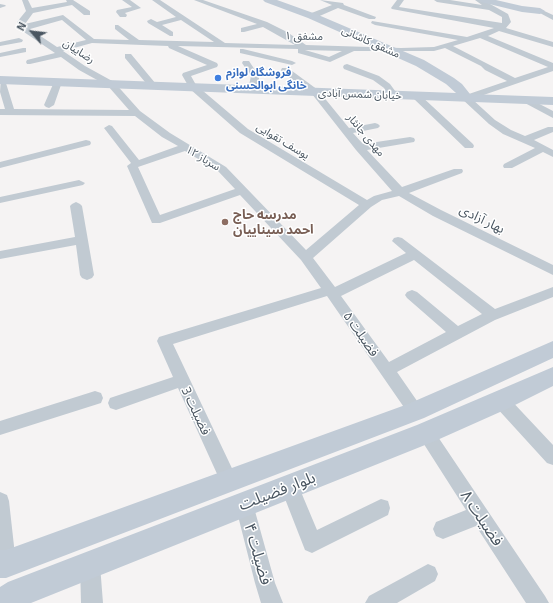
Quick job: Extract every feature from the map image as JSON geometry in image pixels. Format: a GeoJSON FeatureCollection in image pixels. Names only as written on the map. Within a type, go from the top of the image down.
{"type":"FeatureCollection","features":[{"type":"Feature","properties":{"kind":"main road","name":"مشفق کاشانی"},"geometry":{"type":"LineString","coordinates":[[268,0],[312,16],[390,49],[443,76],[458,87],[466,98]]}},
{"type":"Feature","properties":{"kind":"main road"},"geometry":{"type":"LineString","coordinates":[[484,0],[522,9],[540,11]]}},
{"type":"Feature","properties":{"kind":"main road"},"geometry":{"type":"LineString","coordinates":[[502,0],[529,6],[540,11]]}},
{"type":"Feature","properties":{"kind":"main road","name":"خیابان شمس آبادی"},"geometry":{"type":"LineString","coordinates":[[0,80],[553,101]]}},
{"type":"Feature","properties":{"kind":"main road","name":"بلوار فضیلت"},"geometry":{"type":"LineString","coordinates":[[0,603],[19,592],[290,486],[421,422],[553,349]]}},
{"type":"Feature","properties":{"kind":"main road","name":"بلوار فضیلت"},"geometry":{"type":"LineString","coordinates":[[3,564],[228,481],[421,422],[501,401],[553,376]]}},
{"type":"Feature","properties":{"kind":"street"},"geometry":{"type":"LineString","coordinates":[[25,0],[30,11]]}},
{"type":"Feature","properties":{"kind":"street"},"geometry":{"type":"LineString","coordinates":[[123,15],[120,12],[138,8],[125,0]]}},
{"type":"Feature","properties":{"kind":"street"},"geometry":{"type":"LineString","coordinates":[[155,0],[223,45]]}},
{"type":"Feature","properties":{"kind":"street"},"geometry":{"type":"LineString","coordinates":[[197,0],[264,24],[305,47]]}},
{"type":"Feature","properties":{"kind":"street"},"geometry":{"type":"LineString","coordinates":[[322,0],[373,20],[468,40]]}},
{"type":"Feature","properties":{"kind":"street"},"geometry":{"type":"LineString","coordinates":[[312,16],[351,0]]}},
{"type":"Feature","properties":{"kind":"street"},"geometry":{"type":"LineString","coordinates":[[400,0],[402,0],[394,8],[506,23],[553,45]]}},
{"type":"Feature","properties":{"kind":"street"},"geometry":{"type":"LineString","coordinates":[[437,0],[492,8]]}},
{"type":"Feature","properties":{"kind":"street"},"geometry":{"type":"LineString","coordinates":[[478,0],[505,16],[506,23]]}},
{"type":"Feature","properties":{"kind":"street"},"geometry":{"type":"LineString","coordinates":[[86,13],[71,1],[30,11],[21,22],[21,25],[24,28],[63,17],[92,41]]}},
{"type":"Feature","properties":{"kind":"street"},"geometry":{"type":"LineString","coordinates":[[540,11],[553,18]]}},
{"type":"Feature","properties":{"kind":"street"},"geometry":{"type":"LineString","coordinates":[[170,34],[153,22],[181,18]]}},
{"type":"Feature","properties":{"kind":"street","name":"مشفق ۱"},"geometry":{"type":"LineString","coordinates":[[30,62],[92,41],[420,50],[447,46],[481,36],[506,23]]}},
{"type":"Feature","properties":{"kind":"street"},"geometry":{"type":"LineString","coordinates":[[244,30],[264,24]]}},
{"type":"Feature","properties":{"kind":"street"},"geometry":{"type":"LineString","coordinates":[[118,27],[138,43]]}},
{"type":"Feature","properties":{"kind":"street","name":"رضاییان"},"geometry":{"type":"LineString","coordinates":[[24,28],[111,84]]}},
{"type":"Feature","properties":{"kind":"street"},"geometry":{"type":"LineString","coordinates":[[481,36],[553,67]]}},
{"type":"Feature","properties":{"kind":"street"},"geometry":{"type":"LineString","coordinates":[[0,44],[19,40]]}},
{"type":"Feature","properties":{"kind":"street"},"geometry":{"type":"LineString","coordinates":[[167,44],[214,65],[186,76],[193,88]]}},
{"type":"Feature","properties":{"kind":"street","name":"مهدی جانثار"},"geometry":{"type":"LineString","coordinates":[[223,45],[289,66],[315,92],[360,148],[400,192]]}},
{"type":"Feature","properties":{"kind":"street"},"geometry":{"type":"LineString","coordinates":[[447,46],[514,81]]}},
{"type":"Feature","properties":{"kind":"street"},"geometry":{"type":"LineString","coordinates":[[290,47],[313,56],[330,60],[355,48]]}},
{"type":"Feature","properties":{"kind":"street"},"geometry":{"type":"LineString","coordinates":[[0,55],[23,50]]}},
{"type":"Feature","properties":{"kind":"street"},"geometry":{"type":"LineString","coordinates":[[128,56],[153,86]]}},
{"type":"Feature","properties":{"kind":"street"},"geometry":{"type":"LineString","coordinates":[[246,63],[255,76],[255,82],[252,90]]}},
{"type":"Feature","properties":{"kind":"street"},"geometry":{"type":"LineString","coordinates":[[553,67],[466,98],[492,122],[507,132],[544,148],[553,154]]}},
{"type":"Feature","properties":{"kind":"street"},"geometry":{"type":"LineString","coordinates":[[347,68],[376,78],[386,86],[393,95]]}},
{"type":"Feature","properties":{"kind":"street"},"geometry":{"type":"LineString","coordinates":[[0,80],[10,112]]}},
{"type":"Feature","properties":{"kind":"street"},"geometry":{"type":"LineString","coordinates":[[49,105],[58,82]]}},
{"type":"Feature","properties":{"kind":"street","name":"سرباز ۱۲"},"geometry":{"type":"LineString","coordinates":[[111,84],[136,113],[166,135],[222,168],[306,257]]}},
{"type":"Feature","properties":{"kind":"street","name":"یوسف تقوایی"},"geometry":{"type":"LineString","coordinates":[[193,88],[244,131],[367,205]]}},
{"type":"Feature","properties":{"kind":"street"},"geometry":{"type":"LineString","coordinates":[[416,96],[468,146]]}},
{"type":"Feature","properties":{"kind":"street"},"geometry":{"type":"LineString","coordinates":[[526,100],[553,115]]}},
{"type":"Feature","properties":{"kind":"street"},"geometry":{"type":"LineString","coordinates":[[0,112],[136,113]]}},
{"type":"Feature","properties":{"kind":"street"},"geometry":{"type":"LineString","coordinates":[[346,131],[375,126]]}},
{"type":"Feature","properties":{"kind":"street"},"geometry":{"type":"LineString","coordinates":[[109,128],[136,164]]}},
{"type":"Feature","properties":{"kind":"street"},"geometry":{"type":"LineString","coordinates":[[525,140],[551,129]]}},
{"type":"Feature","properties":{"kind":"street"},"geometry":{"type":"LineString","coordinates":[[360,148],[410,140]]}},
{"type":"Feature","properties":{"kind":"street"},"geometry":{"type":"LineString","coordinates":[[0,165],[86,143]]}},
{"type":"Feature","properties":{"kind":"street"},"geometry":{"type":"LineString","coordinates":[[186,147],[132,166],[156,220],[243,190]]}},
{"type":"Feature","properties":{"kind":"street"},"geometry":{"type":"LineString","coordinates":[[508,166],[544,148]]}},
{"type":"Feature","properties":{"kind":"street"},"geometry":{"type":"LineString","coordinates":[[306,257],[367,205],[378,198],[400,192],[458,171]]}},
{"type":"Feature","properties":{"kind":"street"},"geometry":{"type":"LineString","coordinates":[[0,200],[79,183]]}},
{"type":"Feature","properties":{"kind":"street","name":"بهار آزادی"},"geometry":{"type":"LineString","coordinates":[[400,192],[436,213],[553,270]]}},
{"type":"Feature","properties":{"kind":"street"},"geometry":{"type":"LineString","coordinates":[[76,206],[87,275]]}},
{"type":"Feature","properties":{"kind":"street"},"geometry":{"type":"LineString","coordinates":[[0,255],[81,240]]}},
{"type":"Feature","properties":{"kind":"street"},"geometry":{"type":"LineString","coordinates":[[398,242],[493,315]]}},
{"type":"Feature","properties":{"kind":"street"},"geometry":{"type":"LineString","coordinates":[[331,292],[415,254]]}},
{"type":"Feature","properties":{"kind":"street","name":"فضیلت ۵"},"geometry":{"type":"LineString","coordinates":[[306,257],[387,370],[421,422]]}},
{"type":"Feature","properties":{"kind":"street","name":"فضیلت 3"},"geometry":{"type":"LineString","coordinates":[[228,481],[164,341],[331,292]]}},
{"type":"Feature","properties":{"kind":"street"},"geometry":{"type":"LineString","coordinates":[[387,370],[493,315],[553,292]]}},
{"type":"Feature","properties":{"kind":"street"},"geometry":{"type":"LineString","coordinates":[[412,295],[457,333]]}},
{"type":"Feature","properties":{"kind":"street"},"geometry":{"type":"LineString","coordinates":[[116,403],[182,380]]}},
{"type":"Feature","properties":{"kind":"street"},"geometry":{"type":"LineString","coordinates":[[0,428],[95,398]]}},
{"type":"Feature","properties":{"kind":"street"},"geometry":{"type":"LineString","coordinates":[[501,401],[553,457]]}},
{"type":"Feature","properties":{"kind":"street","name":"فضیلت ۸"},"geometry":{"type":"LineString","coordinates":[[421,422],[479,514],[538,603]]}},
{"type":"Feature","properties":{"kind":"street"},"geometry":{"type":"LineString","coordinates":[[290,486],[312,543],[381,508]]}},
{"type":"Feature","properties":{"kind":"street"},"geometry":{"type":"LineString","coordinates":[[0,501],[3,564]]}},
{"type":"Feature","properties":{"kind":"street","name":"فضیلت ۴"},"geometry":{"type":"LineString","coordinates":[[244,504],[265,583],[272,603]]}},
{"type":"Feature","properties":{"kind":"street"},"geometry":{"type":"LineString","coordinates":[[443,529],[479,514]]}},
{"type":"Feature","properties":{"kind":"street"},"geometry":{"type":"LineString","coordinates":[[90,565],[92,603]]}},
{"type":"Feature","properties":{"kind":"street"},"geometry":{"type":"LineString","coordinates":[[376,603],[428,574]]}},
{"type":"Feature","properties":{"kind":"place","name":"فروشگاه لوازم خانگی ابوالحسنی"},"geometry":{"type":"Point","coordinates":[218,78]}},
{"type":"Feature","properties":{"kind":"place","name":"مدرسه حاج احمد سیناییان"},"geometry":{"type":"Point","coordinates":[225,222]}}]}
